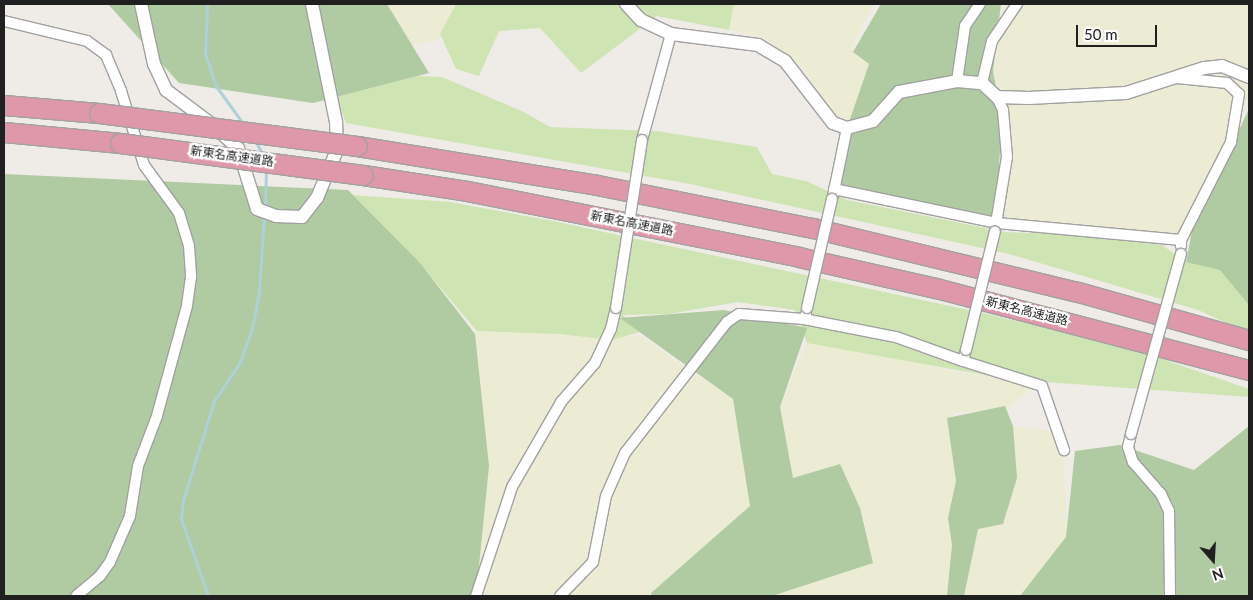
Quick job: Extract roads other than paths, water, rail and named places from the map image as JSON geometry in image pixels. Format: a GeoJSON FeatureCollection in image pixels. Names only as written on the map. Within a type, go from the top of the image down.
{"type":"FeatureCollection","features":[{"type":"Feature","properties":{"kind":"highway"},"geometry":{"type":"LineString","coordinates":[[4,105],[99,113],[357,146],[588,184],[813,228],[1078,292],[1241,338]]}},
{"type":"Feature","properties":{"kind":"highway","name":"新東名高速道路"},"geometry":{"type":"LineString","coordinates":[[4,132],[120,143],[363,175],[495,196],[790,255],[936,288],[1249,370]]}},
{"type":"Feature","properties":{"kind":"street"},"geometry":{"type":"LineString","coordinates":[[141,4],[154,64],[166,90],[214,126],[238,148],[257,209],[276,216],[302,218],[317,198],[337,150],[336,122],[312,4]]}},
{"type":"Feature","properties":{"kind":"street"},"geometry":{"type":"LineString","coordinates":[[626,4],[641,20],[671,34],[758,45],[785,61],[833,123],[847,128],[873,121],[899,92],[957,81],[982,83],[997,97],[1003,110],[1007,157],[996,227],[963,361]]}},
{"type":"Feature","properties":{"kind":"street"},"geometry":{"type":"LineString","coordinates":[[957,81],[965,26],[980,4]]}},
{"type":"Feature","properties":{"kind":"street"},"geometry":{"type":"LineString","coordinates":[[982,83],[992,41],[1017,4]]}},
{"type":"Feature","properties":{"kind":"street"},"geometry":{"type":"LineString","coordinates":[[4,21],[87,41],[106,55],[121,91],[144,165],[179,213],[189,246],[191,276],[187,306],[157,416],[138,466],[130,516],[110,562],[100,576],[76,596]]}},
{"type":"Feature","properties":{"kind":"street"},"geometry":{"type":"LineString","coordinates":[[476,596],[512,487],[561,402],[595,363],[612,329],[642,140],[671,34]]}},
{"type":"Feature","properties":{"kind":"street"},"geometry":{"type":"LineString","coordinates":[[997,97],[1126,93],[1173,78],[1222,66],[1249,77]]}},
{"type":"Feature","properties":{"kind":"street"},"geometry":{"type":"LineString","coordinates":[[1170,596],[1169,511],[1161,494],[1133,462],[1128,447],[1181,254],[1181,240],[1231,142],[1238,94],[1227,83],[1173,78]]}},
{"type":"Feature","properties":{"kind":"street"},"geometry":{"type":"LineString","coordinates":[[804,319],[847,128]]}},
{"type":"Feature","properties":{"kind":"street"},"geometry":{"type":"LineString","coordinates":[[833,194],[996,227],[1181,240]]}},
{"type":"Feature","properties":{"kind":"street"},"geometry":{"type":"LineString","coordinates":[[560,596],[593,562],[606,496],[625,453],[727,322],[739,314],[804,319],[896,337],[1042,386],[1064,450]]}},
{"type":"Feature","properties":{"kind":"waterway"},"geometry":{"type":"LineString","coordinates":[[207,4],[205,54],[216,86],[244,125]]}},
{"type":"Feature","properties":{"kind":"waterway"},"geometry":{"type":"LineString","coordinates":[[255,140],[262,154]]}},
{"type":"Feature","properties":{"kind":"waterway"},"geometry":{"type":"LineString","coordinates":[[265,209],[266,168]]}},
{"type":"Feature","properties":{"kind":"waterway"},"geometry":{"type":"LineString","coordinates":[[208,596],[181,519],[183,500],[214,401],[239,364],[252,328],[259,291],[264,215]]}}]}
